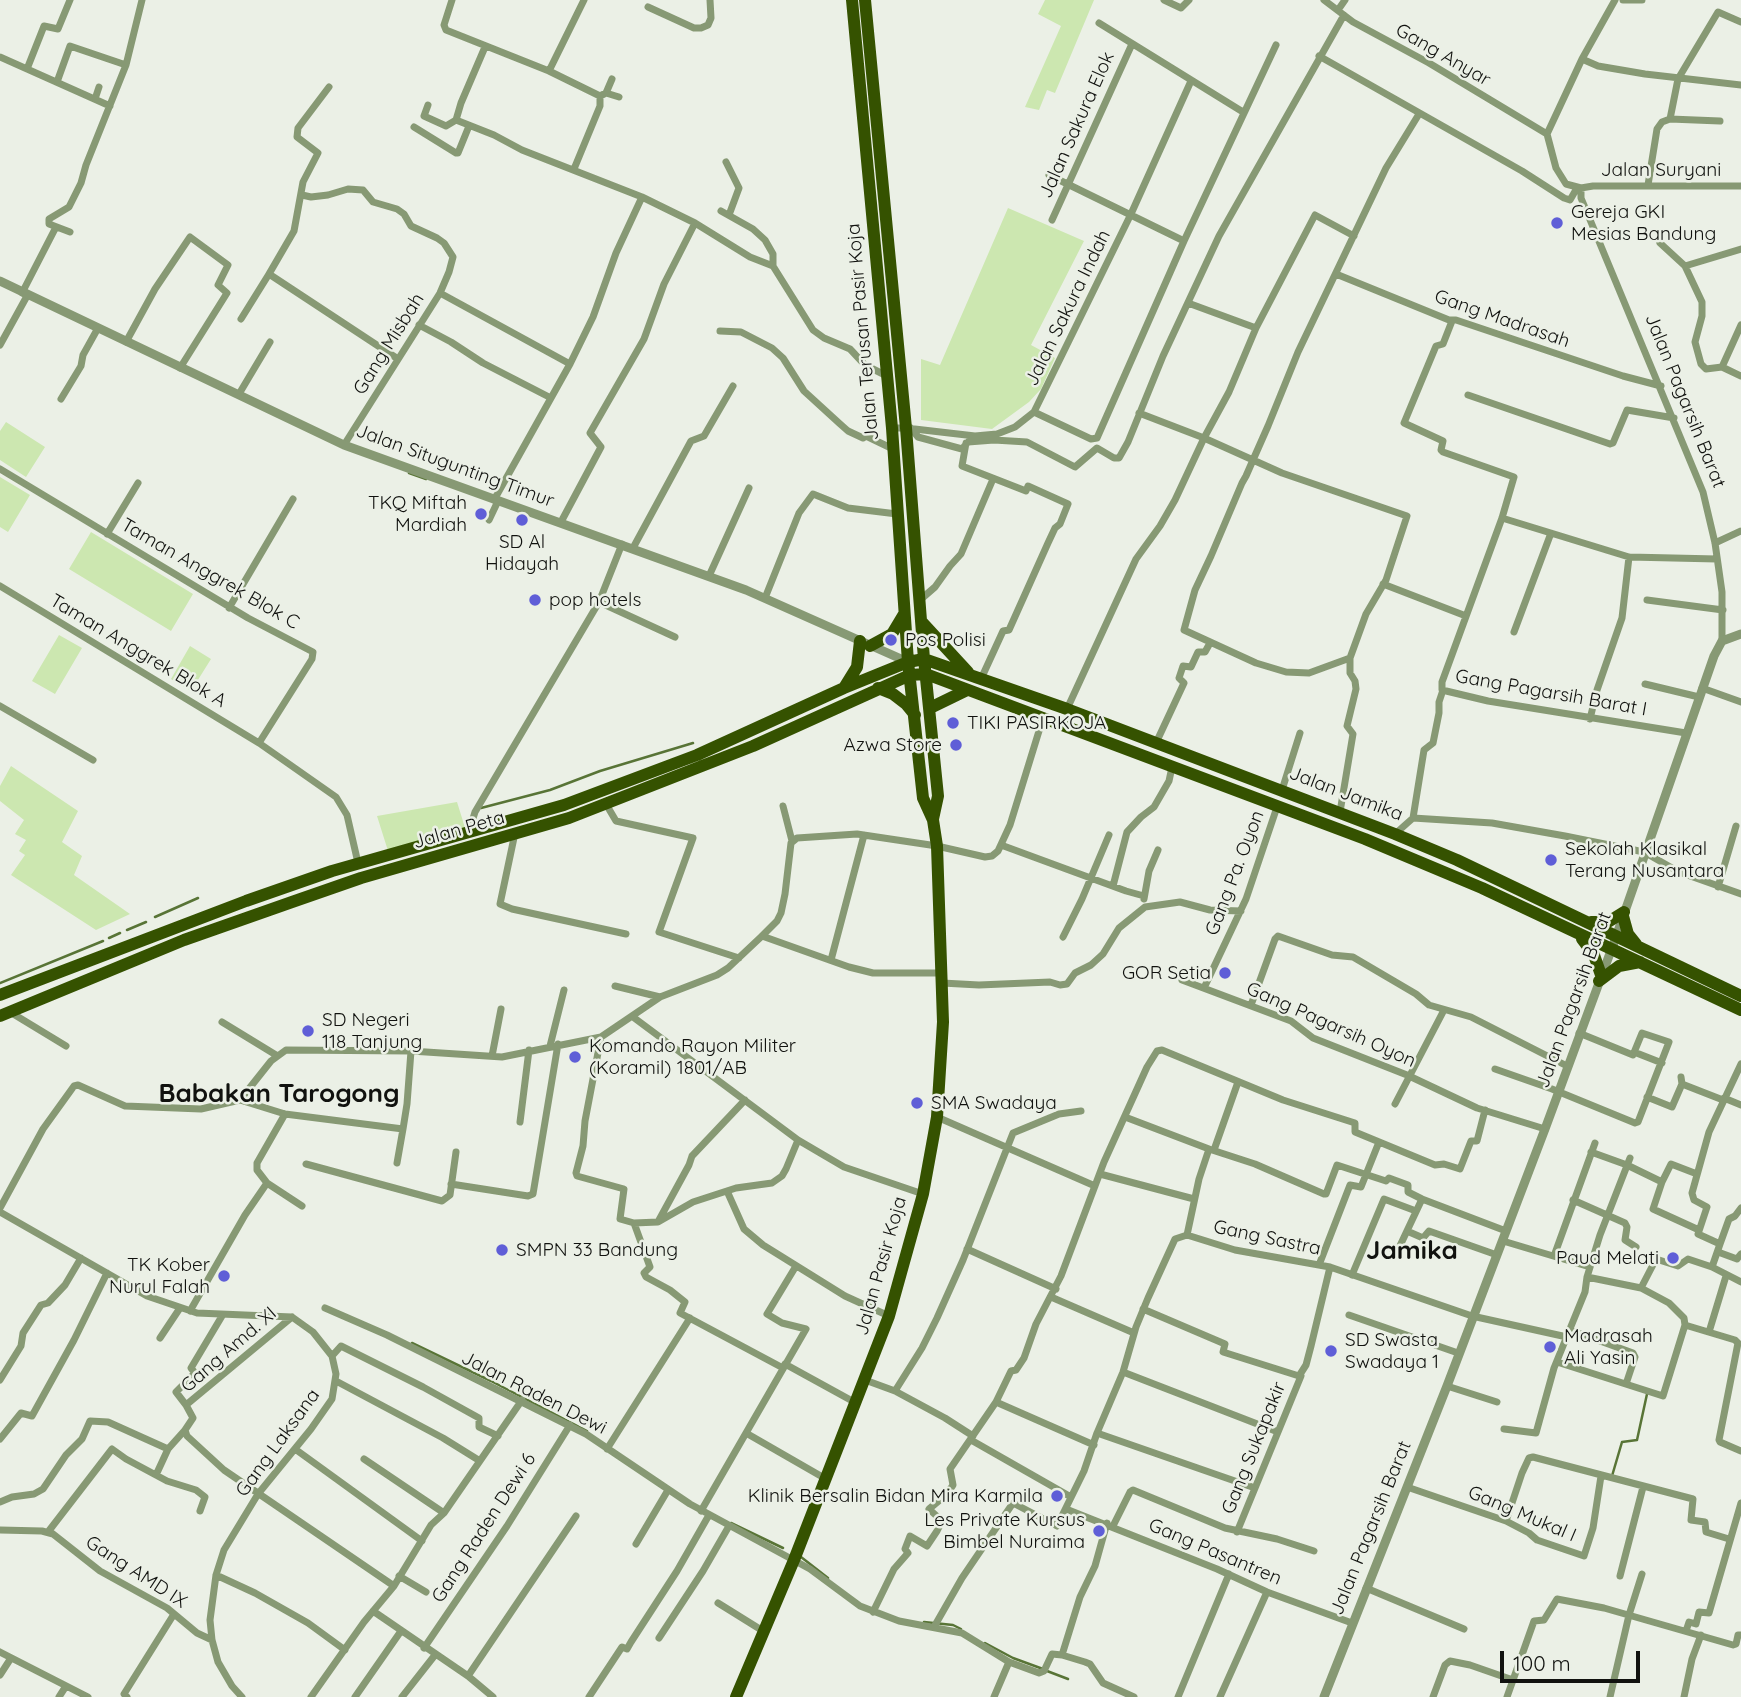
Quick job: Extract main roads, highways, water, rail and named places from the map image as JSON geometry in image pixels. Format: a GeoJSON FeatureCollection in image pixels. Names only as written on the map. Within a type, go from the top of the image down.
{"type":"FeatureCollection","features":[{"type":"Feature","properties":{"kind":"main road","name":"Jalan Terusan Pasir Koja"},"geometry":{"type":"LineString","coordinates":[[852,0],[892,428],[909,668]]}},
{"type":"Feature","properties":{"kind":"main road","name":"Jalan Terusan Pasir Koja"},"geometry":{"type":"LineString","coordinates":[[866,0],[908,428],[924,659]]}},
{"type":"Feature","properties":{"kind":"main road"},"geometry":{"type":"LineString","coordinates":[[844,688],[857,667],[865,644],[892,634],[904,612]]}},
{"type":"Feature","properties":{"kind":"main road"},"geometry":{"type":"LineString","coordinates":[[921,621],[976,677]]}},
{"type":"Feature","properties":{"kind":"main road","name":"Jalan Peta"},"geometry":{"type":"LineString","coordinates":[[0,995],[246,901],[358,863],[472,832],[606,804],[752,746],[878,688],[924,659]]}},
{"type":"Feature","properties":{"kind":"main road","name":"Jalan Pasir Koja"},"geometry":{"type":"LineString","coordinates":[[924,659],[939,796],[933,820]]}},
{"type":"Feature","properties":{"kind":"main road","name":"Jalan Jamika"},"geometry":{"type":"LineString","coordinates":[[924,659],[1067,709],[1282,790],[1457,860],[1580,920],[1640,962],[1741,1010]]}},
{"type":"Feature","properties":{"kind":"main road","name":"Jalan Peta"},"geometry":{"type":"LineString","coordinates":[[5,1014],[184,940],[361,878],[515,834],[844,688],[909,668],[926,674]]}},
{"type":"Feature","properties":{"kind":"main road","name":"Jalan Pasir Koja"},"geometry":{"type":"LineString","coordinates":[[736,1697],[794,1560],[889,1316],[923,1194],[937,1117],[943,1022],[937,846],[933,820],[923,798],[909,668]]}},
{"type":"Feature","properties":{"kind":"main road","name":"Jalan Jamika"},"geometry":{"type":"LineString","coordinates":[[926,674],[1365,839],[1482,888],[1575,933],[1640,948],[1741,996]]}},
{"type":"Feature","properties":{"kind":"main road"},"geometry":{"type":"LineString","coordinates":[[878,688],[893,694],[915,715]]}},
{"type":"Feature","properties":{"kind":"main road"},"geometry":{"type":"LineString","coordinates":[[930,708],[967,690]]}},
{"type":"Feature","properties":{"kind":"main road"},"geometry":{"type":"LineString","coordinates":[[1580,920],[1608,922],[1624,914],[1628,934],[1640,948]]}},
{"type":"Feature","properties":{"kind":"main road"},"geometry":{"type":"LineString","coordinates":[[179,927],[184,940]]}},
{"type":"Feature","properties":{"kind":"main road"},"geometry":{"type":"LineString","coordinates":[[1575,933],[1592,950],[1600,978],[1619,966],[1640,962]]}},
{"type":"Feature","properties":{"kind":"waterway"},"geometry":{"type":"LineString","coordinates":[[409,473],[426,479]]}},
{"type":"Feature","properties":{"kind":"waterway"},"geometry":{"type":"LineString","coordinates":[[481,808],[550,790],[600,771],[693,743]]}},
{"type":"Feature","properties":{"kind":"waterway"},"geometry":{"type":"LineString","coordinates":[[155,917],[198,898]]}},
{"type":"Feature","properties":{"kind":"waterway"},"geometry":{"type":"LineString","coordinates":[[127,930],[146,922]]}},
{"type":"Feature","properties":{"kind":"waterway"},"geometry":{"type":"LineString","coordinates":[[109,938],[120,933]]}},
{"type":"Feature","properties":{"kind":"waterway"},"geometry":{"type":"LineString","coordinates":[[0,983],[103,941]]}},
{"type":"Feature","properties":{"kind":"waterway"},"geometry":{"type":"LineString","coordinates":[[412,1343],[587,1431]]}},
{"type":"Feature","properties":{"kind":"waterway"},"geometry":{"type":"LineString","coordinates":[[1612,1476],[1622,1442],[1637,1440],[1647,1394]]}},
{"type":"Feature","properties":{"kind":"waterway"},"geometry":{"type":"LineString","coordinates":[[731,1523],[783,1548]]}},
{"type":"Feature","properties":{"kind":"waterway"},"geometry":{"type":"LineString","coordinates":[[801,1557],[828,1578]]}},
{"type":"Feature","properties":{"kind":"waterway"},"geometry":{"type":"LineString","coordinates":[[924,1622],[953,1625],[961,1629]]}},
{"type":"Feature","properties":{"kind":"waterway"},"geometry":{"type":"LineString","coordinates":[[985,1643],[1013,1658],[1043,1669]]}},
{"type":"Feature","properties":{"kind":"waterway"},"geometry":{"type":"LineString","coordinates":[[1047,1671],[1068,1679]]}},
{"type":"Feature","properties":{"kind":"place","name":"Gereja GKI Mesias Bandung"},"geometry":{"type":"Point","coordinates":[1557,223]}},
{"type":"Feature","properties":{"kind":"place","name":"TKQ Miftah Mardiah"},"geometry":{"type":"Point","coordinates":[481,514]}},
{"type":"Feature","properties":{"kind":"place","name":"SD Al Hidayah"},"geometry":{"type":"Point","coordinates":[522,520]}},
{"type":"Feature","properties":{"kind":"place","name":"pop hotels"},"geometry":{"type":"Point","coordinates":[535,600]}},
{"type":"Feature","properties":{"kind":"place","name":"Pos Polisi"},"geometry":{"type":"Point","coordinates":[891,640]}},
{"type":"Feature","properties":{"kind":"place","name":"TIKI PASIRKOJA"},"geometry":{"type":"Point","coordinates":[953,723]}},
{"type":"Feature","properties":{"kind":"place","name":"Azwa Store"},"geometry":{"type":"Point","coordinates":[956,745]}},
{"type":"Feature","properties":{"kind":"place","name":"Sekolah Klasikal Terang Nusantara"},"geometry":{"type":"Point","coordinates":[1551,860]}},
{"type":"Feature","properties":{"kind":"place","name":"GOR Setia"},"geometry":{"type":"Point","coordinates":[1225,973]}},
{"type":"Feature","properties":{"kind":"place","name":"SD Negeri 118 Tanjung"},"geometry":{"type":"Point","coordinates":[308,1031]}},
{"type":"Feature","properties":{"kind":"place","name":"Komando Rayon Militer (Koramil) 1801/AB"},"geometry":{"type":"Point","coordinates":[575,1057]}},
{"type":"Feature","properties":{"kind":"place","name":"SMA Swadaya"},"geometry":{"type":"Point","coordinates":[917,1103]}},
{"type":"Feature","properties":{"kind":"place","name":"SMPN 33 Bandung"},"geometry":{"type":"Point","coordinates":[502,1250]}},
{"type":"Feature","properties":{"kind":"place","name":"Paud Melati"},"geometry":{"type":"Point","coordinates":[1673,1258]}},
{"type":"Feature","properties":{"kind":"place","name":"TK Kober Nurul Falah"},"geometry":{"type":"Point","coordinates":[224,1276]}},
{"type":"Feature","properties":{"kind":"place","name":"Madrasah Ali Yasin"},"geometry":{"type":"Point","coordinates":[1550,1347]}},
{"type":"Feature","properties":{"kind":"place","name":"SD Swasta Swadaya 1"},"geometry":{"type":"Point","coordinates":[1331,1351]}},
{"type":"Feature","properties":{"kind":"place","name":"Klinik Bersalin Bidan Mira Karmila"},"geometry":{"type":"Point","coordinates":[1057,1496]}},
{"type":"Feature","properties":{"kind":"place","name":"Les Private Kursus Bimbel Nuraima"},"geometry":{"type":"Point","coordinates":[1099,1531]}},
{"type":"Feature","properties":{"kind":"district","name":"Babakan Tarogong"},"geometry":{"type":"Point","coordinates":[279,1094]}},
{"type":"Feature","properties":{"kind":"district","name":"Jamika"},"geometry":{"type":"Point","coordinates":[1412,1251]}}]}
